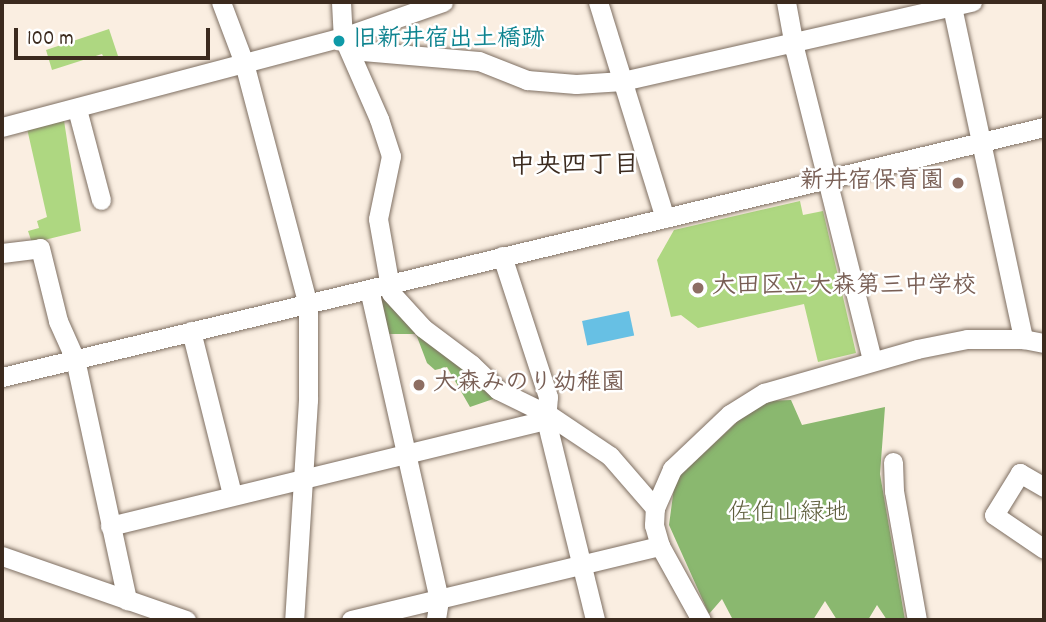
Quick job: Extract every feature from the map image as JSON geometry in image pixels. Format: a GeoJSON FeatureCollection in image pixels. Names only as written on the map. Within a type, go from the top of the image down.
{"type":"FeatureCollection","features":[{"type":"Feature","properties":{"kind":"street"},"geometry":{"type":"LineString","coordinates":[[221,2],[244,63],[308,305],[303,478],[295,620]]}},
{"type":"Feature","properties":{"kind":"street"},"geometry":{"type":"LineString","coordinates":[[341,2],[347,44],[391,156],[378,219],[379,287],[408,453],[439,600],[436,620]]}},
{"type":"Feature","properties":{"kind":"street"},"geometry":{"type":"LineString","coordinates":[[2,127],[244,63],[347,44],[443,2]]}},
{"type":"Feature","properties":{"kind":"street"},"geometry":{"type":"LineString","coordinates":[[598,2],[665,218]]}},
{"type":"Feature","properties":{"kind":"street"},"geometry":{"type":"LineString","coordinates":[[786,2],[826,180],[872,360]]}},
{"type":"Feature","properties":{"kind":"street"},"geometry":{"type":"LineString","coordinates":[[347,44],[479,61],[527,80],[576,84],[623,81],[952,4],[972,2]]}},
{"type":"Feature","properties":{"kind":"street"},"geometry":{"type":"LineString","coordinates":[[952,4],[1023,339]]}},
{"type":"Feature","properties":{"kind":"street"},"geometry":{"type":"LineString","coordinates":[[77,108],[101,200]]}},
{"type":"Feature","properties":{"kind":"street"},"geometry":{"type":"LineString","coordinates":[[2,377],[1044,128]]}},
{"type":"Feature","properties":{"kind":"street"},"geometry":{"type":"LineString","coordinates":[[2,253],[40,248],[58,321],[75,359],[127,600]]}},
{"type":"Feature","properties":{"kind":"street"},"geometry":{"type":"LineString","coordinates":[[502,256],[548,397],[548,417],[595,620]]}},
{"type":"Feature","properties":{"kind":"street"},"geometry":{"type":"LineString","coordinates":[[379,287],[423,328],[471,364],[498,390],[548,417],[610,456],[655,508]]}},
{"type":"Feature","properties":{"kind":"street"},"geometry":{"type":"LineString","coordinates":[[191,331],[232,495]]}},
{"type":"Feature","properties":{"kind":"street"},"geometry":{"type":"LineString","coordinates":[[701,620],[660,546],[654,525],[655,508],[672,469],[730,414],[765,393],[872,360],[967,339],[1023,339],[1044,343]]}},
{"type":"Feature","properties":{"kind":"street"},"geometry":{"type":"LineString","coordinates":[[110,526],[548,417]]}},
{"type":"Feature","properties":{"kind":"street"},"geometry":{"type":"LineString","coordinates":[[893,462],[894,491],[917,620]]}},
{"type":"Feature","properties":{"kind":"street"},"geometry":{"type":"LineString","coordinates":[[1044,487],[1020,472],[994,515],[1044,549]]}},
{"type":"Feature","properties":{"kind":"street"},"geometry":{"type":"LineString","coordinates":[[351,620],[660,546]]}},
{"type":"Feature","properties":{"kind":"street"},"geometry":{"type":"LineString","coordinates":[[2,556],[127,600],[148,614],[186,620]]}},
{"type":"Feature","properties":{"kind":"green space"},"geometry":{"type":"Polygon","coordinates":[[[109,29],[118,56],[105,60],[102,54],[52,70],[46,50],[109,29]]]}},
{"type":"Feature","properties":{"kind":"green space"},"geometry":{"type":"Polygon","coordinates":[[[63,114],[81,231],[32,243],[28,231],[39,228],[37,221],[47,217],[26,124],[63,114]]]}},
{"type":"Feature","properties":{"kind":"green space"},"geometry":{"type":"Polygon","coordinates":[[[800,201],[803,215],[823,211],[856,353],[818,362],[804,304],[698,328],[681,315],[671,317],[657,260],[674,230],[800,201]]]}},
{"type":"Feature","properties":{"kind":"green space"},"geometry":{"type":"Polygon","coordinates":[[[383,291],[499,397],[470,407],[447,367],[435,370],[427,363],[416,334],[384,334],[373,293],[383,291]]]}},
{"type":"Feature","properties":{"kind":"green space","name":"佐伯山緑地"},"geometry":{"type":"Polygon","coordinates":[[[791,400],[802,425],[885,407],[880,474],[905,620],[887,620],[877,605],[868,620],[837,620],[825,601],[813,620],[733,620],[722,599],[709,614],[669,525],[675,480],[750,410],[765,401],[791,400]]]}},
{"type":"Feature","properties":{"kind":"water"},"geometry":{"type":"Polygon","coordinates":[[[629,311],[634,335],[587,345],[582,321],[629,311]]]}},
{"type":"Feature","properties":{"kind":"place","name":"旧新井宿出土橋跡"},"geometry":{"type":"Point","coordinates":[339,41]}},
{"type":"Feature","properties":{"kind":"place","name":"新井宿保育園"},"geometry":{"type":"Point","coordinates":[958,183]}},
{"type":"Feature","properties":{"kind":"place","name":"大田区立大森第三中学校"},"geometry":{"type":"Point","coordinates":[698,288]}},
{"type":"Feature","properties":{"kind":"place","name":"大森みのり幼稚園"},"geometry":{"type":"Point","coordinates":[419,385]}},
{"type":"Feature","properties":{"kind":"district","name":"中央四丁目"},"geometry":{"type":"Point","coordinates":[574,167]}}]}
